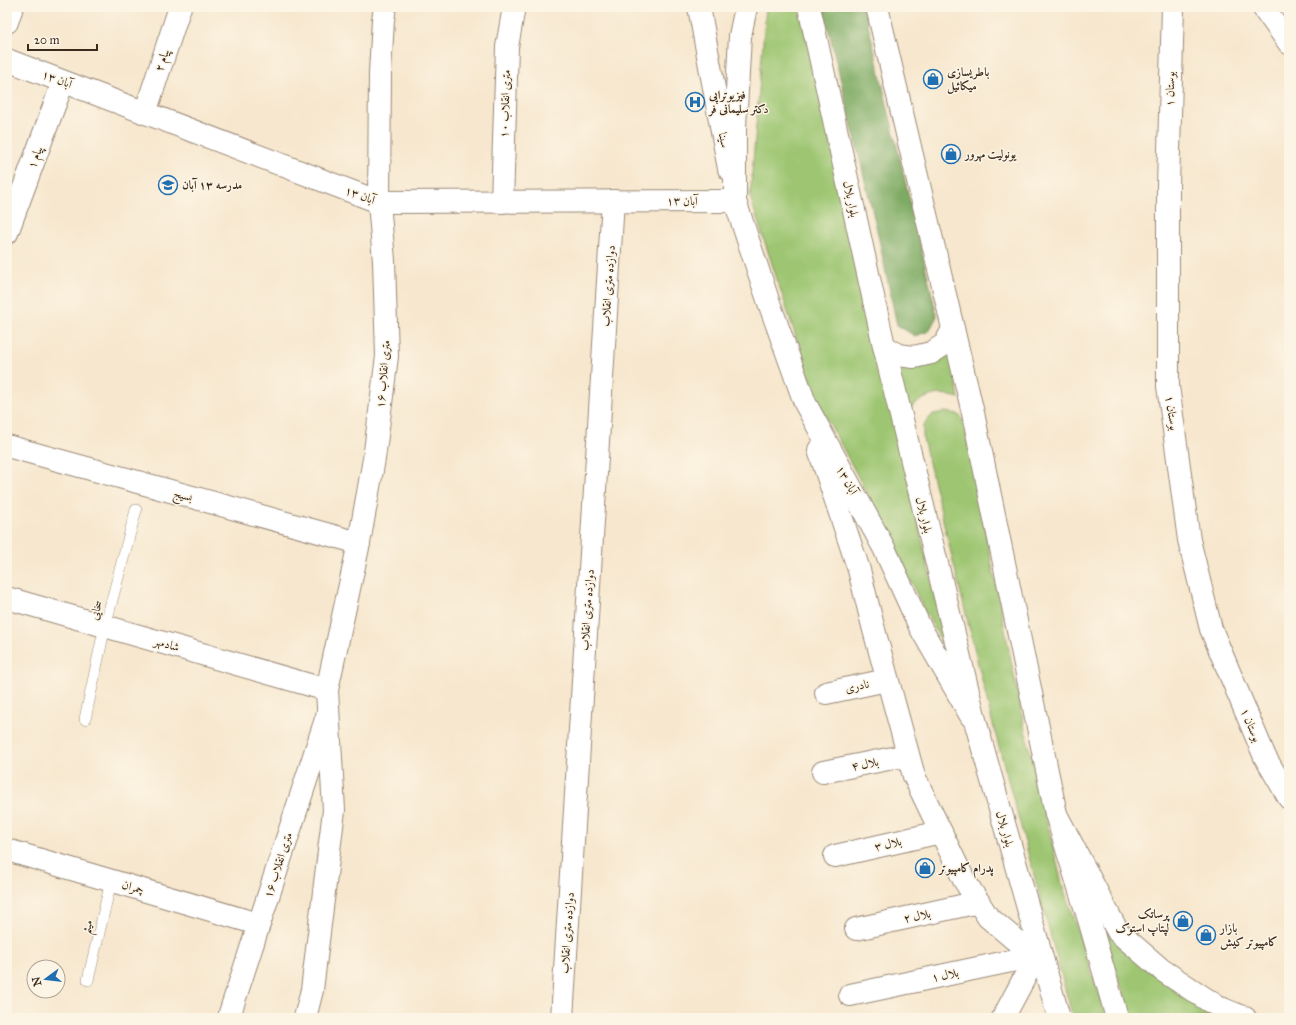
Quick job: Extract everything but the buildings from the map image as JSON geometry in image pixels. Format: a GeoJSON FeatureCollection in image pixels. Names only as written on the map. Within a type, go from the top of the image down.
{"type":"FeatureCollection","features":[{"type":"Feature","properties":{"kind":"street"},"geometry":{"type":"LineString","coordinates":[[7,22],[12,7]]}},
{"type":"Feature","properties":{"kind":"street","name":"پیام ۲"},"geometry":{"type":"LineString","coordinates":[[145,113],[180,7]]}},
{"type":"Feature","properties":{"kind":"street","name":"۱۶ متری انقلاب"},"geometry":{"type":"LineString","coordinates":[[305,1018],[312,990],[334,810],[327,690],[359,543],[374,458],[387,356],[384,261],[379,202],[380,73],[385,7]]}},
{"type":"Feature","properties":{"kind":"street","name":"۱۰ متری انقلاب"},"geometry":{"type":"LineString","coordinates":[[502,202],[507,47],[514,7]]}},
{"type":"Feature","properties":{"kind":"street","name":"سینا"},"geometry":{"type":"LineString","coordinates":[[699,7],[735,201]]}},
{"type":"Feature","properties":{"kind":"street","name":"۱۳ آبان"},"geometry":{"type":"LineString","coordinates":[[746,7],[740,36],[736,112],[735,201],[804,403],[884,548],[920,626],[976,724]]}},
{"type":"Feature","properties":{"kind":"street","name":"بلوار بلال"},"geometry":{"type":"LineString","coordinates":[[809,7],[884,346],[976,724],[1059,1018]]}},
{"type":"Feature","properties":{"kind":"street"},"geometry":{"type":"LineString","coordinates":[[877,7],[973,413],[1056,814],[1090,923],[1117,1018]]}},
{"type":"Feature","properties":{"kind":"street","name":"بوستان ۱"},"geometry":{"type":"LineString","coordinates":[[1173,7],[1168,186],[1168,386],[1189,540],[1212,629],[1265,757],[1289,798]]}},
{"type":"Feature","properties":{"kind":"street"},"geometry":{"type":"LineString","coordinates":[[1263,7],[1289,43]]}},
{"type":"Feature","properties":{"kind":"street","name":"۱۳ آبان"},"geometry":{"type":"LineString","coordinates":[[7,60],[379,202],[735,201]]}},
{"type":"Feature","properties":{"kind":"street","name":"پیام ۱"},"geometry":{"type":"LineString","coordinates":[[7,233],[63,82]]}},
{"type":"Feature","properties":{"kind":"street","name":"دوازده متری انقلاب"},"geometry":{"type":"LineString","coordinates":[[562,1018],[613,201]]}},
{"type":"Feature","properties":{"kind":"street"},"geometry":{"type":"LineString","coordinates":[[884,346],[898,354],[914,357],[931,353],[945,344],[953,329]]}},
{"type":"Feature","properties":{"kind":"street"},"geometry":{"type":"LineString","coordinates":[[804,403],[859,570],[887,680],[914,776],[964,880],[988,917],[1014,939],[1040,955],[1028,971],[1003,1018]]}},
{"type":"Feature","properties":{"kind":"street","name":"بسیج"},"geometry":{"type":"LineString","coordinates":[[7,446],[359,543]]}},
{"type":"Feature","properties":{"kind":"street","name":"شادمهر"},"geometry":{"type":"LineString","coordinates":[[7,598],[327,690]]}},
{"type":"Feature","properties":{"kind":"street","name":"نادری"},"geometry":{"type":"LineString","coordinates":[[826,693],[887,680]]}},
{"type":"Feature","properties":{"kind":"street","name":"۱۶ متری انقلاب"},"geometry":{"type":"LineString","coordinates":[[232,1018],[230,1013],[258,924],[329,713]]}},
{"type":"Feature","properties":{"kind":"street","name":"بلال ۴"},"geometry":{"type":"LineString","coordinates":[[823,772],[908,755]]}},
{"type":"Feature","properties":{"kind":"street"},"geometry":{"type":"LineString","coordinates":[[1056,814],[1118,932],[1168,974],[1209,1001],[1223,1009],[1245,1018]]}},
{"type":"Feature","properties":{"kind":"street","name":"بلال ۳"},"geometry":{"type":"LineString","coordinates":[[835,856],[941,832]]}},
{"type":"Feature","properties":{"kind":"street","name":"چمران"},"geometry":{"type":"LineString","coordinates":[[7,850],[258,924]]}},
{"type":"Feature","properties":{"kind":"street","name":"بلال ۲"},"geometry":{"type":"LineString","coordinates":[[856,930],[979,902]]}},
{"type":"Feature","properties":{"kind":"street","name":"بلال ۱"},"geometry":{"type":"LineString","coordinates":[[850,995],[1040,955]]}},
{"type":"Feature","properties":{"kind":"lane","name":"سخایی"},"geometry":{"type":"LineString","coordinates":[[85,719],[105,626],[136,510]]}},
{"type":"Feature","properties":{"kind":"lane","name":"میثم"},"geometry":{"type":"LineString","coordinates":[[88,980],[111,881]]}},
{"type":"Feature","properties":{"kind":"green space"},"geometry":{"type":"Polygon","coordinates":[[[766,7],[799,7],[948,653],[924,610],[893,542],[816,398],[750,197],[766,7]]]}},
{"type":"Feature","properties":{"kind":"green space"},"geometry":{"type":"Polygon","coordinates":[[[823,7],[864,7],[937,316],[929,331],[915,336],[897,325],[877,230],[823,7]]]}},
{"type":"Feature","properties":{"kind":"green space"},"geometry":{"type":"Polygon","coordinates":[[[950,343],[959,398],[937,394],[927,397],[905,413],[894,361],[950,343]]]}},
{"type":"Feature","properties":{"kind":"green space"},"geometry":{"type":"Polygon","coordinates":[[[945,412],[958,414],[963,420],[1025,730],[1062,884],[1107,1018],[1073,1018],[992,721],[923,438],[923,425],[933,414],[945,412]]]}},
{"type":"Feature","properties":{"kind":"green space"},"geometry":{"type":"Polygon","coordinates":[[[1099,921],[1222,1018],[1132,1018],[1099,921]]]}},
{"type":"Feature","properties":{"kind":"place","name":"باطریسازی میکائیل"},"geometry":{"type":"Point","coordinates":[933,79]}},
{"type":"Feature","properties":{"kind":"place","name":"فیزیوتراپی دکتر سلیمانی فر"},"geometry":{"type":"Point","coordinates":[695,102]}},
{"type":"Feature","properties":{"kind":"place","name":"یونولیت مهرور"},"geometry":{"type":"Point","coordinates":[951,154]}},
{"type":"Feature","properties":{"kind":"place","name":"مدرسه ۱۳ آبان"},"geometry":{"type":"Point","coordinates":[168,185]}},
{"type":"Feature","properties":{"kind":"place","name":"پدرام کامپیوتر"},"geometry":{"type":"Point","coordinates":[925,868]}},
{"type":"Feature","properties":{"kind":"place","name":"پرساتک لپتاپ استوک"},"geometry":{"type":"Point","coordinates":[1183,921]}},
{"type":"Feature","properties":{"kind":"place","name":"بازار کامپیوتر کیش"},"geometry":{"type":"Point","coordinates":[1206,935]}}]}
